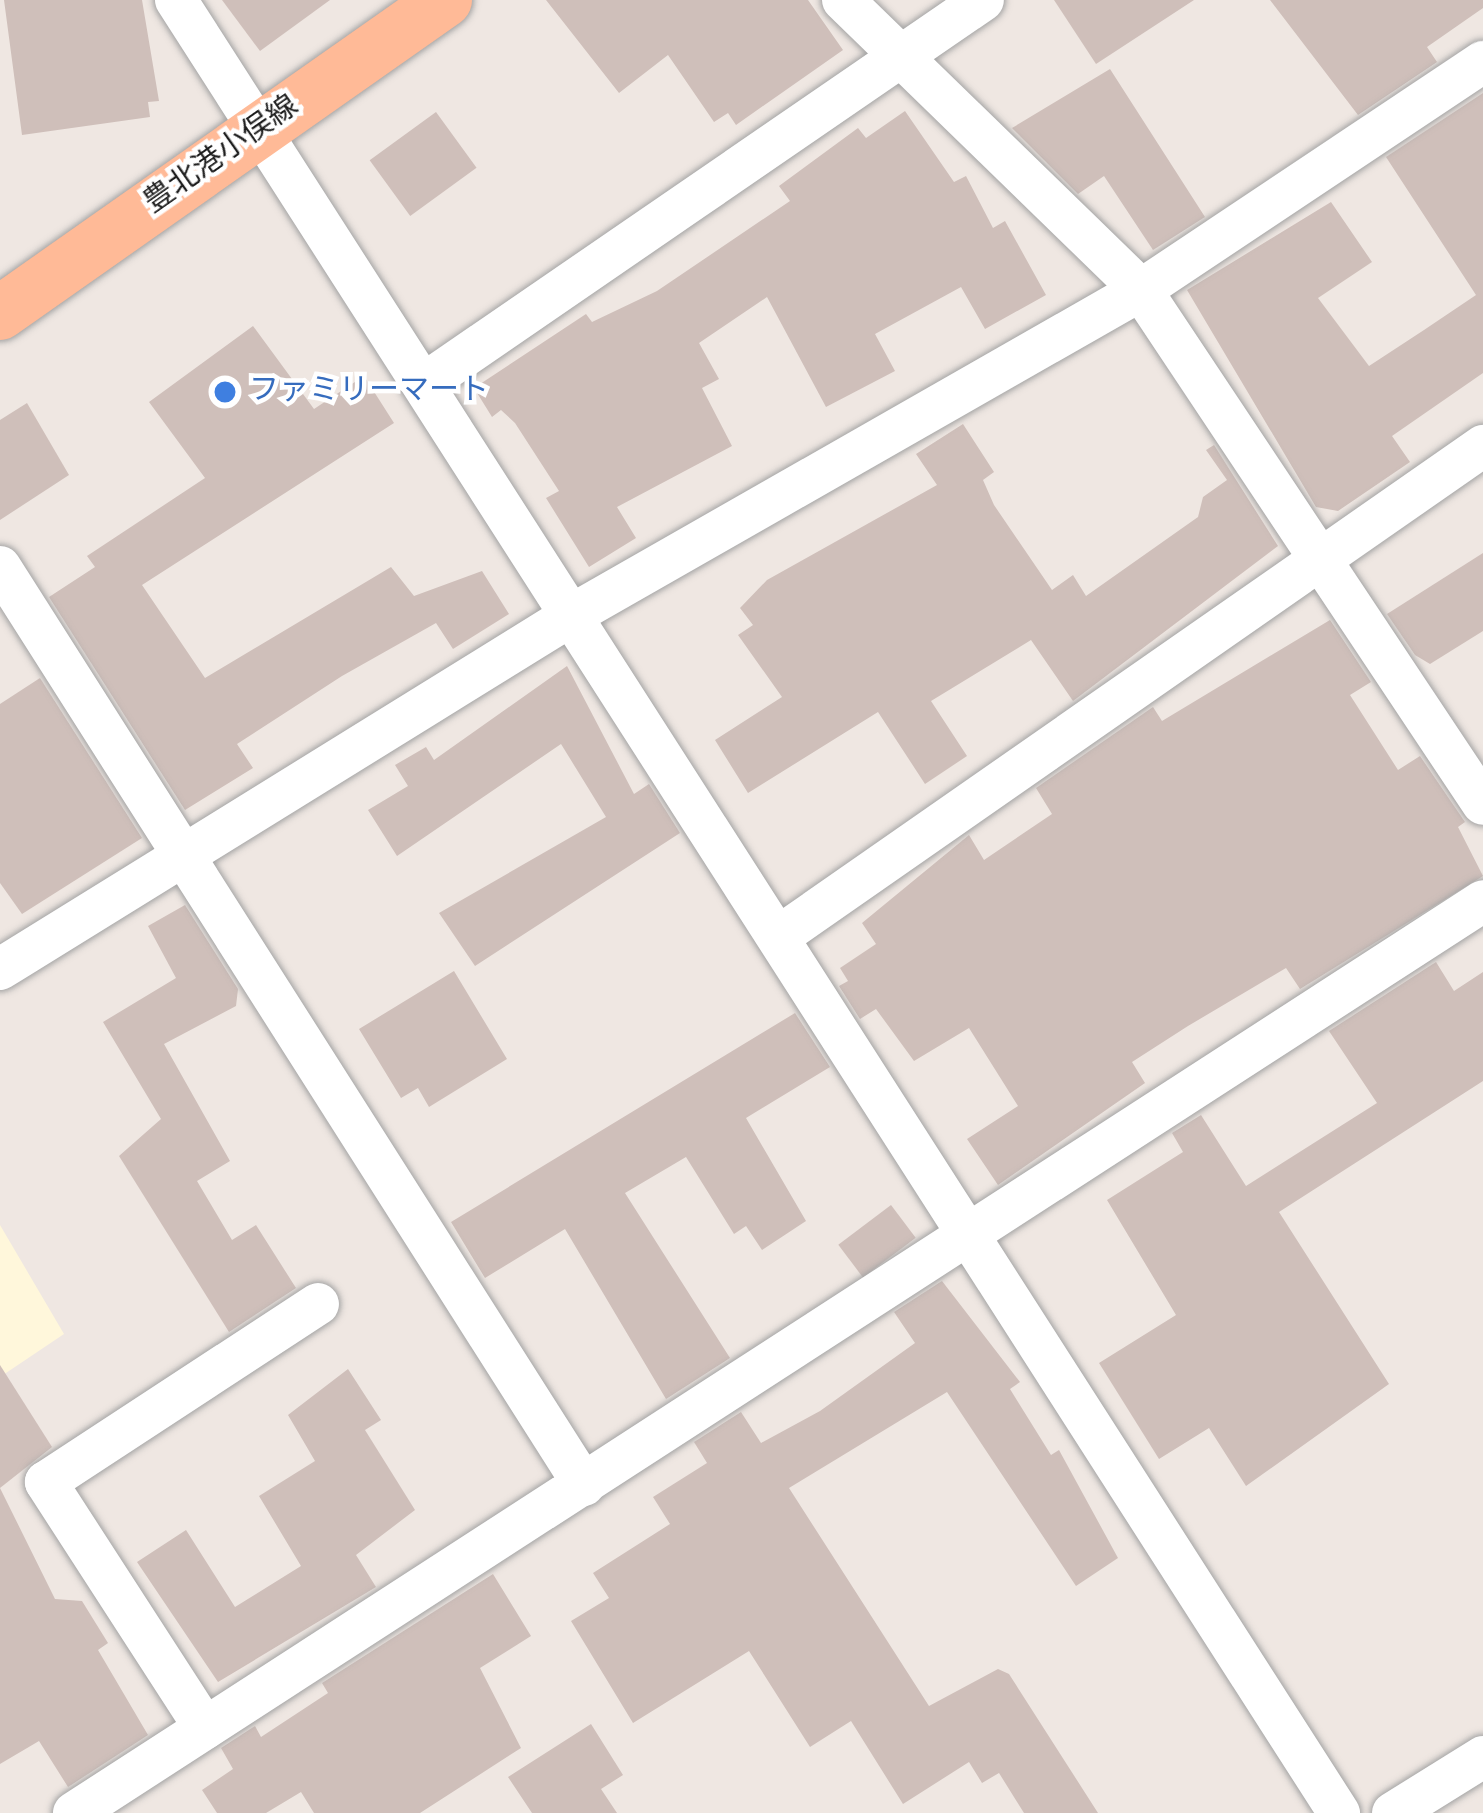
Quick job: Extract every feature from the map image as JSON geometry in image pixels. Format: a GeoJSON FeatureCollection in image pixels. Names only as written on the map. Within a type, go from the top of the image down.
{"type":"FeatureCollection","features":[{"type":"Feature","properties":{"kind":"main road","name":"豊北港小俣線"},"geometry":{"type":"LineString","coordinates":[[0,313],[445,0]]}},
{"type":"Feature","properties":{"kind":"street"},"geometry":{"type":"LineString","coordinates":[[176,0],[428,381],[973,1227],[1339,1813]]}},
{"type":"Feature","properties":{"kind":"street"},"geometry":{"type":"LineString","coordinates":[[843,0],[893,55],[1142,290],[1326,556],[1483,804]]}},
{"type":"Feature","properties":{"kind":"street"},"geometry":{"type":"LineString","coordinates":[[428,381],[893,55],[983,0]]}},
{"type":"Feature","properties":{"kind":"street"},"geometry":{"type":"LineString","coordinates":[[0,969],[188,847],[577,612],[1142,290],[1483,62]]}},
{"type":"Feature","properties":{"kind":"street"},"geometry":{"type":"LineString","coordinates":[[781,934],[1483,446]]}},
{"type":"Feature","properties":{"kind":"street"},"geometry":{"type":"LineString","coordinates":[[0,567],[188,847],[584,1485]]}},
{"type":"Feature","properties":{"kind":"street"},"geometry":{"type":"LineString","coordinates":[[74,1813],[1483,901]]}},
{"type":"Feature","properties":{"kind":"street"},"geometry":{"type":"LineString","coordinates":[[206,1728],[46,1482],[317,1304]]}},
{"type":"Feature","properties":{"kind":"street"},"geometry":{"type":"LineString","coordinates":[[1393,1813],[1483,1756]]}},
{"type":"Feature","properties":{"kind":"shaded area"},"geometry":{"type":"Polygon","coordinates":[[[0,1225],[64,1334],[0,1377],[0,1225]]]}},
{"type":"Feature","properties":{"kind":"building"},"geometry":{"type":"Polygon","coordinates":[[[4,0],[142,0],[159,101],[148,102],[150,117],[22,135],[4,0]]]}},
{"type":"Feature","properties":{"kind":"building"},"geometry":{"type":"Polygon","coordinates":[[[222,0],[330,0],[260,51],[222,0]]]}},
{"type":"Feature","properties":{"kind":"building"},"geometry":{"type":"Polygon","coordinates":[[[546,0],[808,0],[843,50],[736,125],[728,113],[714,122],[668,55],[619,93],[546,0]]]}},
{"type":"Feature","properties":{"kind":"building"},"geometry":{"type":"Polygon","coordinates":[[[1054,0],[1194,0],[1096,64],[1054,0]]]}},
{"type":"Feature","properties":{"kind":"building"},"geometry":{"type":"Polygon","coordinates":[[[1270,0],[1483,0],[1483,8],[1427,47],[1437,62],[1358,115],[1270,0]]]}},
{"type":"Feature","properties":{"kind":"building"},"geometry":{"type":"Polygon","coordinates":[[[1110,69],[1205,217],[1153,250],[1104,176],[1078,194],[1012,128],[1110,69]]]}},
{"type":"Feature","properties":{"kind":"building"},"geometry":{"type":"Polygon","coordinates":[[[1483,93],[1483,373],[1392,436],[1410,462],[1338,511],[1316,507],[1187,290],[1331,202],[1372,262],[1318,298],[1369,366],[1424,330],[1476,295],[1386,157],[1483,93]]]}},
{"type":"Feature","properties":{"kind":"building"},"geometry":{"type":"Polygon","coordinates":[[[905,111],[954,182],[966,176],[993,228],[1005,221],[1046,295],[985,329],[961,287],[875,334],[895,371],[826,407],[767,297],[699,343],[719,379],[702,388],[732,446],[617,507],[636,538],[589,567],[546,498],[559,491],[515,423],[501,410],[492,417],[474,388],[586,314],[592,322],[657,291],[790,201],[779,186],[858,128],[866,138],[905,111]]]}},
{"type":"Feature","properties":{"kind":"building"},"geometry":{"type":"Polygon","coordinates":[[[436,112],[477,168],[410,216],[370,160],[436,112]]]}},
{"type":"Feature","properties":{"kind":"building"},"geometry":{"type":"Polygon","coordinates":[[[253,326],[314,409],[364,376],[394,423],[142,585],[205,678],[391,567],[414,596],[482,571],[509,614],[453,649],[436,623],[342,676],[237,744],[253,768],[185,810],[49,597],[95,567],[87,556],[205,478],[149,402],[253,326]]]}},
{"type":"Feature","properties":{"kind":"building"},"geometry":{"type":"Polygon","coordinates":[[[27,403],[69,475],[0,520],[0,420],[27,403]]]}},
{"type":"Feature","properties":{"kind":"building"},"geometry":{"type":"Polygon","coordinates":[[[963,424],[994,472],[983,480],[994,505],[1052,590],[1073,575],[1086,596],[1198,517],[1203,497],[1227,480],[1206,450],[1214,445],[1278,546],[1073,701],[1031,640],[931,701],[967,756],[925,784],[878,712],[748,793],[715,740],[782,697],[738,635],[753,625],[740,608],[767,580],[937,485],[916,454],[963,424]]]}},
{"type":"Feature","properties":{"kind":"building"},"geometry":{"type":"Polygon","coordinates":[[[1483,553],[1483,631],[1430,664],[1415,655],[1387,614],[1483,553]]]}},
{"type":"Feature","properties":{"kind":"building"},"geometry":{"type":"Polygon","coordinates":[[[1330,620],[1371,682],[1350,695],[1398,770],[1420,756],[1465,822],[1458,827],[1483,876],[1300,989],[1286,968],[1188,1026],[1132,1062],[1145,1083],[998,1185],[967,1139],[1018,1106],[969,1028],[914,1061],[876,1009],[860,1019],[839,986],[848,981],[840,968],[876,944],[862,923],[969,835],[984,860],[1052,814],[1036,788],[1153,707],[1162,721],[1330,620]]]}},
{"type":"Feature","properties":{"kind":"building"},"geometry":{"type":"Polygon","coordinates":[[[567,666],[634,794],[649,784],[680,833],[475,966],[439,913],[606,817],[561,744],[397,856],[368,810],[408,786],[395,765],[426,747],[434,760],[567,666]]]}},
{"type":"Feature","properties":{"kind":"building"},"geometry":{"type":"Polygon","coordinates":[[[40,678],[142,838],[22,914],[0,883],[0,704],[40,678]]]}},
{"type":"Feature","properties":{"kind":"building"},"geometry":{"type":"Polygon","coordinates":[[[185,905],[238,989],[236,1006],[164,1044],[230,1161],[197,1181],[232,1240],[256,1225],[296,1288],[229,1332],[119,1156],[161,1119],[103,1022],[176,978],[148,926],[185,905]]]}},
{"type":"Feature","properties":{"kind":"building"},"geometry":{"type":"Polygon","coordinates":[[[1436,962],[1454,991],[1483,972],[1483,1081],[1279,1212],[1389,1384],[1246,1486],[1209,1428],[1159,1459],[1099,1363],[1176,1315],[1107,1200],[1183,1152],[1172,1133],[1201,1115],[1246,1186],[1377,1103],[1329,1031],[1436,962]]]}},
{"type":"Feature","properties":{"kind":"building"},"geometry":{"type":"Polygon","coordinates":[[[454,971],[507,1059],[429,1107],[418,1088],[401,1098],[359,1029],[454,971]]]}},
{"type":"Feature","properties":{"kind":"building"},"geometry":{"type":"Polygon","coordinates":[[[795,1013],[830,1067],[746,1118],[806,1221],[762,1250],[746,1226],[734,1234],[686,1157],[625,1193],[730,1358],[666,1399],[565,1229],[485,1278],[451,1222],[795,1013]]]}},
{"type":"Feature","properties":{"kind":"building"},"geometry":{"type":"Polygon","coordinates":[[[891,1205],[916,1238],[863,1277],[838,1245],[891,1205]]]}},
{"type":"Feature","properties":{"kind":"building"},"geometry":{"type":"Polygon","coordinates":[[[942,1281],[1020,1382],[1010,1389],[1051,1455],[1059,1450],[1118,1558],[1076,1586],[947,1392],[789,1488],[929,1706],[998,1669],[1009,1674],[1098,1813],[1024,1813],[999,1773],[982,1783],[969,1762],[903,1804],[851,1721],[810,1747],[749,1651],[633,1723],[571,1621],[609,1598],[593,1573],[670,1524],[653,1497],[707,1463],[694,1442],[741,1412],[761,1443],[820,1411],[915,1343],[894,1312],[942,1281]]]}},
{"type":"Feature","properties":{"kind":"building"},"geometry":{"type":"Polygon","coordinates":[[[0,1365],[52,1447],[0,1488],[0,1365]]]}},
{"type":"Feature","properties":{"kind":"building"},"geometry":{"type":"Polygon","coordinates":[[[348,1369],[381,1420],[365,1430],[415,1510],[356,1555],[376,1587],[218,1682],[137,1562],[186,1530],[235,1607],[301,1566],[259,1496],[315,1461],[288,1415],[348,1369]]]}},
{"type":"Feature","properties":{"kind":"building"},"geometry":{"type":"Polygon","coordinates":[[[0,1488],[55,1599],[82,1601],[108,1643],[98,1650],[148,1735],[68,1787],[39,1741],[0,1764],[0,1488]]]}},
{"type":"Feature","properties":{"kind":"building"},"geometry":{"type":"Polygon","coordinates":[[[493,1574],[531,1636],[480,1668],[521,1748],[420,1813],[314,1813],[301,1792],[266,1813],[217,1813],[202,1790],[233,1769],[221,1748],[255,1726],[261,1737],[328,1693],[322,1683],[493,1574]]]}},
{"type":"Feature","properties":{"kind":"building"},"geometry":{"type":"Polygon","coordinates":[[[591,1724],[623,1775],[601,1789],[617,1813],[532,1813],[508,1777],[591,1724]]]}},
{"type":"Feature","properties":{"kind":"place","name":"ファミリーマート"},"geometry":{"type":"Point","coordinates":[225,392]}}]}
